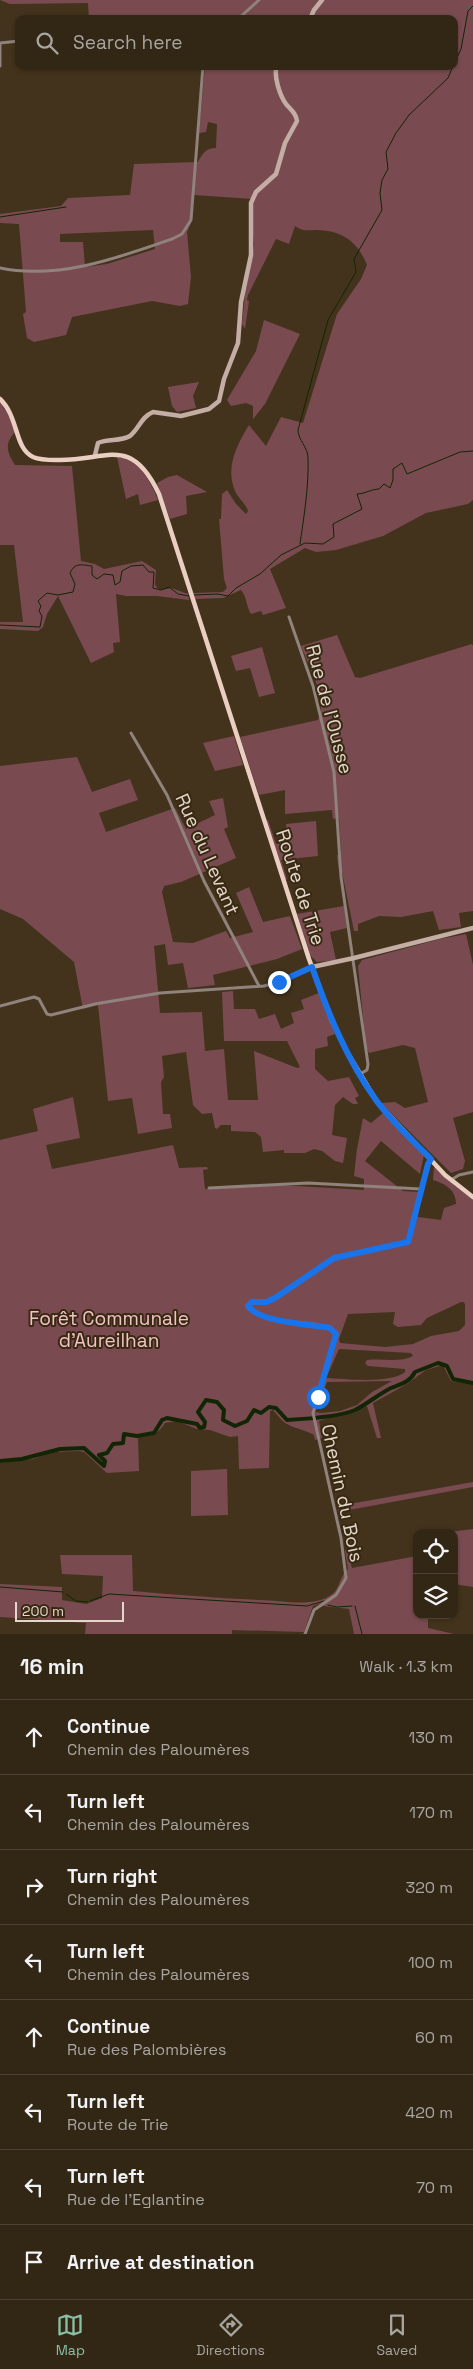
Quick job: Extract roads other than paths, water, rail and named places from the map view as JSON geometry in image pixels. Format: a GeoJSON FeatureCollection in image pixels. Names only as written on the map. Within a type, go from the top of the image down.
{"type":"FeatureCollection","features":[{"type":"Feature","properties":{"kind":"main road","name":"Route de Trie"},"geometry":{"type":"LineString","coordinates":[[0,399],[13,416],[21,446],[34,457],[72,461],[95,455],[117,454],[128,456],[152,479],[159,494],[312,967],[332,1021],[360,1074],[384,1110],[451,1180],[473,1197]]}},
{"type":"Feature","properties":{"kind":"street"},"geometry":{"type":"LineString","coordinates":[[242,15],[259,0]]}},
{"type":"Feature","properties":{"kind":"street"},"geometry":{"type":"LineString","coordinates":[[312,15],[322,0]]}},
{"type":"Feature","properties":{"kind":"street"},"geometry":{"type":"LineString","coordinates":[[0,66],[0,43],[15,41]]}},
{"type":"Feature","properties":{"kind":"street"},"geometry":{"type":"LineString","coordinates":[[0,268],[24,273],[98,263],[172,240],[182,234],[191,220],[193,206],[193,181],[203,70]]}},
{"type":"Feature","properties":{"kind":"street"},"geometry":{"type":"LineString","coordinates":[[95,455],[98,443],[121,439],[131,435],[144,418],[152,412],[181,416],[209,410],[219,400],[224,379],[238,343],[241,302],[251,255],[251,203],[256,192],[271,181],[276,174],[285,143],[297,120],[296,114],[282,98],[276,70]]}},
{"type":"Feature","properties":{"kind":"street","name":"Rue de l'Ousse"},"geometry":{"type":"LineString","coordinates":[[289,616],[313,686],[334,772],[341,876],[368,1064],[367,1070],[360,1074]]}},
{"type":"Feature","properties":{"kind":"street","name":"Rue du Levant"},"geometry":{"type":"LineString","coordinates":[[131,733],[167,795],[204,881],[259,986]]}},
{"type":"Feature","properties":{"kind":"street"},"geometry":{"type":"LineString","coordinates":[[0,1006],[37,998],[41,1001],[46,1014],[51,1015],[95,1004],[160,993],[259,986],[283,981],[312,967],[473,928]]}},
{"type":"Feature","properties":{"kind":"street"},"geometry":{"type":"LineString","coordinates":[[210,1188],[308,1183],[421,1188],[431,1159]]}},
{"type":"Feature","properties":{"kind":"street"},"geometry":{"type":"LineString","coordinates":[[451,1180],[459,1175],[473,1172]]}},
{"type":"Feature","properties":{"kind":"street","name":"Chemin du Bois"},"geometry":{"type":"LineString","coordinates":[[305,1634],[314,1610],[336,1595],[346,1578],[341,1538],[313,1419],[336,1334],[330,1328],[278,1320],[258,1314],[248,1306],[252,1302],[266,1302],[275,1298],[334,1258],[408,1242],[421,1188]]}},
{"type":"Feature","properties":{"kind":"waterway"},"geometry":{"type":"LineString","coordinates":[[458,55],[461,49],[468,11],[473,6]]}},
{"type":"Feature","properties":{"kind":"waterway"},"geometry":{"type":"LineString","coordinates":[[300,544],[305,512],[308,458],[298,430],[328,320],[356,272],[354,259],[382,210],[380,193],[382,180],[388,169],[386,152],[396,133],[409,115],[448,78],[451,70]]}},
{"type":"Feature","properties":{"kind":"waterway"},"geometry":{"type":"LineString","coordinates":[[0,217],[66,207]]}},
{"type":"Feature","properties":{"kind":"waterway"},"geometry":{"type":"LineString","coordinates":[[193,595],[218,594],[228,596],[236,588],[260,574],[281,555],[305,543],[323,544],[334,537],[333,524],[362,509],[357,494],[379,489],[384,484],[390,488],[393,480],[393,469],[402,463],[407,474],[460,452],[473,451]]}},
{"type":"Feature","properties":{"kind":"waterway"},"geometry":{"type":"LineString","coordinates":[[0,625],[40,627],[42,616],[39,611],[41,606],[38,601],[47,593],[58,595],[73,592],[75,584],[70,573],[74,567],[79,565],[92,566],[92,575],[97,579],[104,574],[113,575],[115,585],[120,582],[122,571],[131,566],[143,565],[149,572],[154,572],[153,588],[161,590],[169,587],[178,594],[189,596]]}},
{"type":"Feature","properties":{"kind":"waterway"},"geometry":{"type":"LineString","coordinates":[[0,1461],[22,1459],[60,1449],[84,1448],[104,1466],[105,1461],[99,1455],[107,1453],[113,1444],[123,1443],[124,1434],[137,1436],[154,1433],[162,1420],[167,1418],[197,1424],[200,1428],[204,1427],[205,1422],[198,1412],[206,1400],[217,1402],[224,1410],[223,1420],[235,1426],[247,1421],[254,1410],[261,1413],[269,1407],[276,1408],[287,1420],[322,1417],[355,1410],[382,1393],[405,1382],[415,1372],[438,1363],[447,1366],[453,1379],[473,1383]]}},
{"type":"Feature","properties":{"kind":"waterway"},"geometry":{"type":"LineString","coordinates":[[0,1587],[63,1592]]}},
{"type":"Feature","properties":{"kind":"waterway"},"geometry":{"type":"LineString","coordinates":[[66,1594],[76,1601],[88,1602]]}},
{"type":"Feature","properties":{"kind":"waterway"},"geometry":{"type":"LineString","coordinates":[[90,1601],[109,1594],[307,1606],[324,1601]]}},
{"type":"Feature","properties":{"kind":"waterway"},"geometry":{"type":"LineString","coordinates":[[328,1605],[337,1607],[352,1606]]}},
{"type":"Feature","properties":{"kind":"waterway"},"geometry":{"type":"LineString","coordinates":[[355,1606],[362,1634]]}},
{"type":"Feature","properties":{"kind":"park label","name":"Forêt Communale d'Aureilhan"},"geometry":{"type":"Point","coordinates":[109,1329]}}]}
